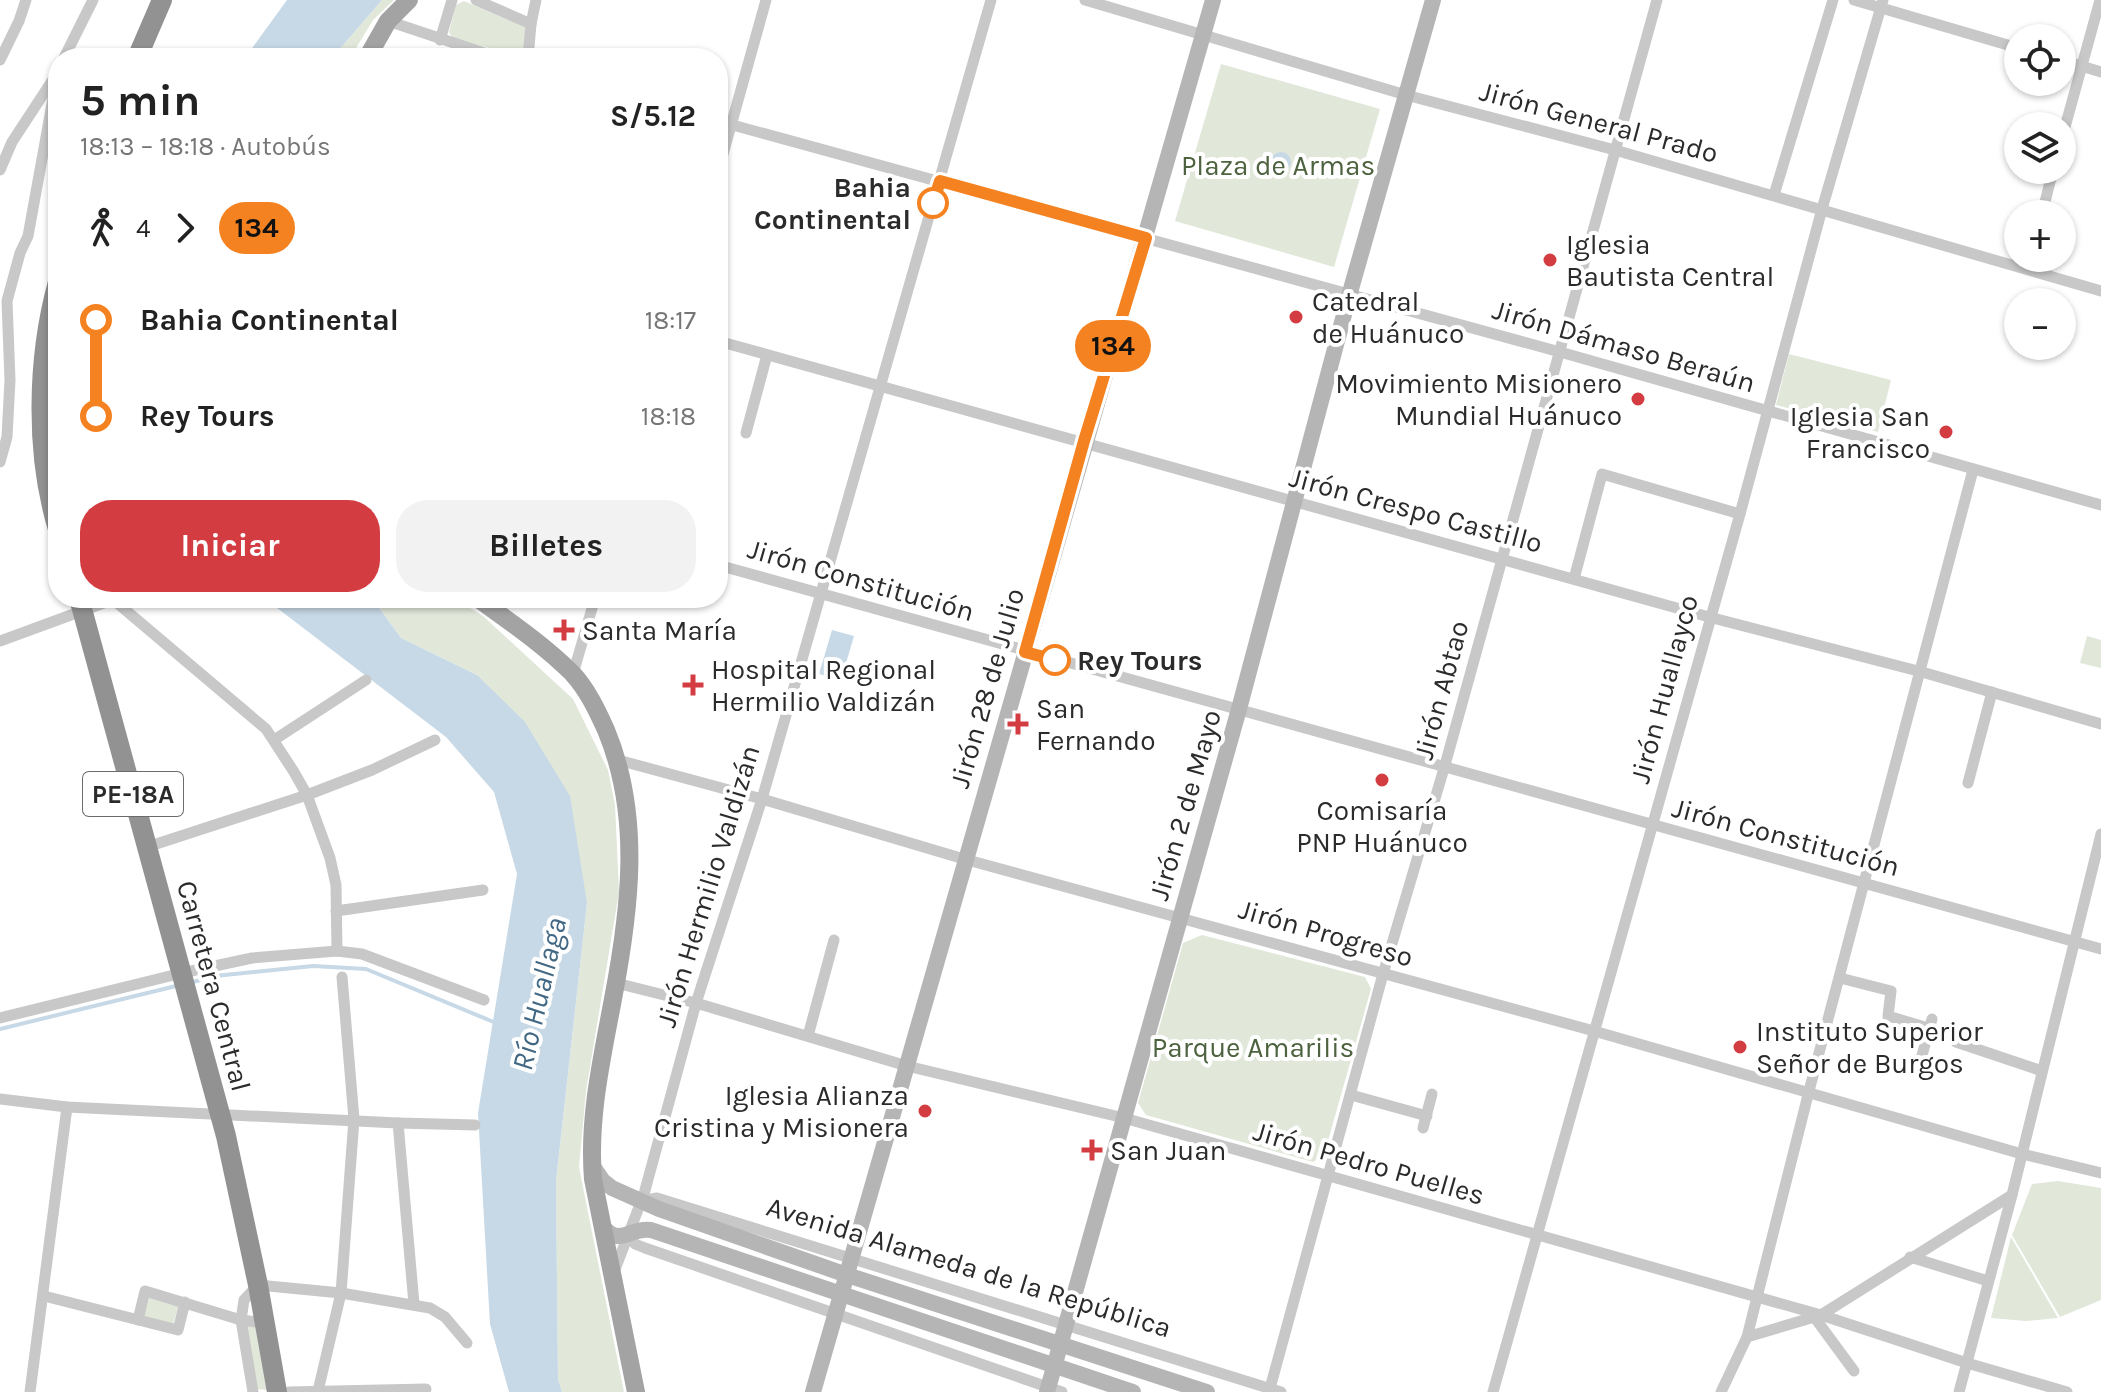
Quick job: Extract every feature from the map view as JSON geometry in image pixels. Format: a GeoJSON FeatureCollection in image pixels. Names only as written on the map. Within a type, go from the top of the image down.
{"type":"FeatureCollection","features":[{"type":"Feature","properties":{"kind":"highway"},"geometry":{"type":"LineString","coordinates":[[141,48],[162,0]]}},
{"type":"Feature","properties":{"kind":"highway"},"geometry":{"type":"LineString","coordinates":[[145,48],[148,31]]}},
{"type":"Feature","properties":{"kind":"highway"},"geometry":{"type":"LineString","coordinates":[[48,366],[41,425],[48,487]]}},
{"type":"Feature","properties":{"kind":"highway","name":"Carretera Central"},"geometry":{"type":"LineString","coordinates":[[82,608],[220,1113],[258,1285],[277,1392]]}},
{"type":"Feature","properties":{"kind":"main road"},"geometry":{"type":"LineString","coordinates":[[373,48],[388,21],[409,0]]}},
{"type":"Feature","properties":{"kind":"main road"},"geometry":{"type":"LineString","coordinates":[[491,608],[573,674],[599,715],[618,760],[624,788],[630,874],[616,983],[593,1106],[592,1165],[636,1392]]}},
{"type":"Feature","properties":{"kind":"street"},"geometry":{"type":"LineString","coordinates":[[0,60],[26,0]]}},
{"type":"Feature","properties":{"kind":"street"},"geometry":{"type":"LineString","coordinates":[[69,48],[93,0]]}},
{"type":"Feature","properties":{"kind":"street"},"geometry":{"type":"LineString","coordinates":[[440,40],[452,0]]}},
{"type":"Feature","properties":{"kind":"street"},"geometry":{"type":"LineString","coordinates":[[476,0],[531,24]]}},
{"type":"Feature","properties":{"kind":"street"},"geometry":{"type":"LineString","coordinates":[[529,48],[536,0]]}},
{"type":"Feature","properties":{"kind":"street"},"geometry":{"type":"LineString","coordinates":[[728,138],[766,0]]}},
{"type":"Feature","properties":{"kind":"street","name":"Jirón Hermilio Valdizán"},"geometry":{"type":"LineString","coordinates":[[613,1276],[641,1201],[696,1003],[762,799],[991,0]]}},
{"type":"Feature","properties":{"kind":"street","name":"Jirón General Prado"},"geometry":{"type":"LineString","coordinates":[[1085,0],[1406,95],[2004,258]]}},
{"type":"Feature","properties":{"kind":"street","name":"Jirón 28 de Julio"},"geometry":{"type":"LineString","coordinates":[[813,1392],[1213,0]]}},
{"type":"Feature","properties":{"kind":"street","name":"Jirón 2 de Mayo"},"geometry":{"type":"LineString","coordinates":[[1052,1390],[1060,1344],[1239,709],[1349,296],[1433,0]]}},
{"type":"Feature","properties":{"kind":"street","name":"Jirón Abtao"},"geometry":{"type":"LineString","coordinates":[[1274,1391],[1383,974],[1445,765],[1657,0]]}},
{"type":"Feature","properties":{"kind":"street"},"geometry":{"type":"LineString","coordinates":[[1774,195],[1833,0]]}},
{"type":"Feature","properties":{"kind":"street"},"geometry":{"type":"LineString","coordinates":[[1854,0],[1882,4],[2004,43]]}},
{"type":"Feature","properties":{"kind":"street"},"geometry":{"type":"LineString","coordinates":[[2069,112],[2100,0]]}},
{"type":"Feature","properties":{"kind":"street","name":"Jirón Huallayco"},"geometry":{"type":"LineString","coordinates":[[1493,1392],[1740,514],[1822,209],[1882,4]]}},
{"type":"Feature","properties":{"kind":"street"},"geometry":{"type":"LineString","coordinates":[[388,21],[462,48]]}},
{"type":"Feature","properties":{"kind":"street"},"geometry":{"type":"LineString","coordinates":[[2076,64],[2101,72]]}},
{"type":"Feature","properties":{"kind":"street"},"geometry":{"type":"LineString","coordinates":[[0,170],[12,142],[48,87]]}},
{"type":"Feature","properties":{"kind":"street","name":"Jirón Dámaso Beraún"},"geometry":{"type":"LineString","coordinates":[[728,123],[1560,352],[2101,505]]}},
{"type":"Feature","properties":{"kind":"street"},"geometry":{"type":"LineString","coordinates":[[0,462],[7,437],[9,409],[7,301],[28,236],[48,124]]}},
{"type":"Feature","properties":{"kind":"street","name":"Jirón General Prado"},"geometry":{"type":"LineString","coordinates":[[2050,272],[2101,291]]}},
{"type":"Feature","properties":{"kind":"street","name":"Jirón Crespo Castillo"},"geometry":{"type":"LineString","coordinates":[[728,344],[2101,724]]}},
{"type":"Feature","properties":{"kind":"street"},"geometry":{"type":"LineString","coordinates":[[746,433],[767,355]]}},
{"type":"Feature","properties":{"kind":"street"},"geometry":{"type":"LineString","coordinates":[[1721,1392],[1747,1337],[1973,470]]}},
{"type":"Feature","properties":{"kind":"street"},"geometry":{"type":"LineString","coordinates":[[1574,579],[1602,474],[1740,514]]}},
{"type":"Feature","properties":{"kind":"street","name":"Jirón Constitución"},"geometry":{"type":"LineString","coordinates":[[728,568],[2101,949]]}},
{"type":"Feature","properties":{"kind":"street"},"geometry":{"type":"LineString","coordinates":[[0,641],[74,608]]}},
{"type":"Feature","properties":{"kind":"street"},"geometry":{"type":"LineString","coordinates":[[123,608],[266,729],[274,740],[307,795],[330,858],[336,885],[337,951]]}},
{"type":"Feature","properties":{"kind":"street"},"geometry":{"type":"LineString","coordinates":[[573,674],[592,608]]}},
{"type":"Feature","properties":{"kind":"street"},"geometry":{"type":"LineString","coordinates":[[274,740],[366,680]]}},
{"type":"Feature","properties":{"kind":"street"},"geometry":{"type":"LineString","coordinates":[[1968,783],[1992,692]]}},
{"type":"Feature","properties":{"kind":"street"},"geometry":{"type":"LineString","coordinates":[[147,847],[307,795],[435,740]]}},
{"type":"Feature","properties":{"kind":"street","name":"Jirón Progreso"},"geometry":{"type":"LineString","coordinates":[[618,760],[964,859],[1809,1091],[2022,1154],[2101,1173]]}},
{"type":"Feature","properties":{"kind":"street"},"geometry":{"type":"LineString","coordinates":[[1959,1392],[2012,1195],[2101,834]]}},
{"type":"Feature","properties":{"kind":"street"},"geometry":{"type":"LineString","coordinates":[[336,911],[483,890]]}},
{"type":"Feature","properties":{"kind":"street"},"geometry":{"type":"LineString","coordinates":[[808,1036],[834,940]]}},
{"type":"Feature","properties":{"kind":"street"},"geometry":{"type":"LineString","coordinates":[[0,1018],[252,958],[337,951],[362,954],[484,1000]]}},
{"type":"Feature","properties":{"kind":"street"},"geometry":{"type":"LineString","coordinates":[[318,1391],[341,1293],[354,1119],[342,977]]}},
{"type":"Feature","properties":{"kind":"street"},"geometry":{"type":"LineString","coordinates":[[1840,978],[1891,991],[1888,1016],[1930,1024],[1918,1070]]}},
{"type":"Feature","properties":{"kind":"street","name":"Jirón Pedro Puelles"},"geometry":{"type":"LineString","coordinates":[[616,983],[696,1003],[907,1066],[1124,1118],[1756,1297],[2067,1392]]}},
{"type":"Feature","properties":{"kind":"street"},"geometry":{"type":"LineString","coordinates":[[1956,1042],[2042,1071]]}},
{"type":"Feature","properties":{"kind":"street"},"geometry":{"type":"LineString","coordinates":[[1351,1095],[1425,1122],[1432,1094]]}},
{"type":"Feature","properties":{"kind":"street"},"geometry":{"type":"LineString","coordinates":[[0,1099],[67,1107],[475,1125]]}},
{"type":"Feature","properties":{"kind":"street"},"geometry":{"type":"LineString","coordinates":[[30,1392],[67,1107]]}},
{"type":"Feature","properties":{"kind":"street"},"geometry":{"type":"LineString","coordinates":[[398,1123],[414,1304]]}},
{"type":"Feature","properties":{"kind":"street","name":"Avenida Alameda de la República"},"geometry":{"type":"LineString","coordinates":[[592,1165],[612,1188],[641,1201],[847,1275],[1207,1392]]}},
{"type":"Feature","properties":{"kind":"street"},"geometry":{"type":"LineString","coordinates":[[1747,1337],[1818,1316],[2012,1195]]}},
{"type":"Feature","properties":{"kind":"street","name":"Avenida Alameda de la República"},"geometry":{"type":"LineString","coordinates":[[641,1201],[657,1198],[852,1256],[1274,1391]]}},
{"type":"Feature","properties":{"kind":"street"},"geometry":{"type":"LineString","coordinates":[[603,1227],[611,1236],[618,1237],[638,1229],[651,1230],[1133,1392]]}},
{"type":"Feature","properties":{"kind":"street"},"geometry":{"type":"LineString","coordinates":[[629,1234],[635,1244],[1052,1390]]}},
{"type":"Feature","properties":{"kind":"street"},"geometry":{"type":"LineString","coordinates":[[1910,1257],[1988,1281]]}},
{"type":"Feature","properties":{"kind":"street"},"geometry":{"type":"LineString","coordinates":[[253,1392],[241,1320],[244,1300],[258,1285],[341,1293],[430,1308],[445,1317],[467,1343]]}},
{"type":"Feature","properties":{"kind":"street"},"geometry":{"type":"LineString","coordinates":[[138,1320],[145,1291],[241,1320],[265,1323]]}},
{"type":"Feature","properties":{"kind":"street"},"geometry":{"type":"LineString","coordinates":[[44,1296],[178,1330],[185,1302]]}},
{"type":"Feature","properties":{"kind":"street"},"geometry":{"type":"LineString","coordinates":[[1818,1316],[1854,1371]]}},
{"type":"Feature","properties":{"kind":"street"},"geometry":{"type":"LineString","coordinates":[[289,1392],[426,1389]]}},
{"type":"Feature","properties":{"kind":"green space"},"geometry":{"type":"Polygon","coordinates":[[[382,0],[394,0],[373,20],[356,48],[341,48],[382,0]]]}},
{"type":"Feature","properties":{"kind":"green space"},"geometry":{"type":"Polygon","coordinates":[[[464,1],[527,28],[526,48],[489,48],[453,39],[449,32],[456,5],[464,1]]]}},
{"type":"Feature","properties":{"kind":"green space","name":"Plaza de Armas"},"geometry":{"type":"Polygon","coordinates":[[[1221,64],[1380,109],[1334,267],[1175,221],[1221,64]]]}},
{"type":"Feature","properties":{"kind":"green space"},"geometry":{"type":"Polygon","coordinates":[[[1789,354],[1891,380],[1878,432],[1776,405],[1789,354]]]}},
{"type":"Feature","properties":{"kind":"green space"},"geometry":{"type":"Polygon","coordinates":[[[379,608],[470,608],[483,616],[573,699],[608,770],[615,805],[619,892],[586,1091],[579,1167],[624,1392],[562,1392],[558,1379],[556,1181],[587,903],[477,675],[401,638],[379,608]]]}},
{"type":"Feature","properties":{"kind":"green space"},"geometry":{"type":"Polygon","coordinates":[[[2087,636],[2101,640],[2101,668],[2080,663],[2087,636]]]}},
{"type":"Feature","properties":{"kind":"green space","name":"Parque Amarilis"},"geometry":{"type":"Polygon","coordinates":[[[1202,935],[1365,977],[1371,989],[1324,1155],[1313,1162],[1146,1115],[1138,1103],[1183,943],[1202,935]]]}},
{"type":"Feature","properties":{"kind":"green space"},"geometry":{"type":"Polygon","coordinates":[[[2058,1181],[2101,1188],[2101,1300],[2060,1317],[2012,1235],[2032,1184],[2058,1181]]]}},
{"type":"Feature","properties":{"kind":"green space"},"geometry":{"type":"Polygon","coordinates":[[[2011,1237],[2058,1318],[2026,1321],[1991,1318],[2011,1237]]]}},
{"type":"Feature","properties":{"kind":"green space"},"geometry":{"type":"Polygon","coordinates":[[[150,1296],[179,1304],[173,1324],[144,1316],[150,1296]]]}},
{"type":"Feature","properties":{"kind":"green space"},"geometry":{"type":"Polygon","coordinates":[[[246,1325],[256,1327],[267,1390],[257,1389],[246,1325]]]}},
{"type":"Feature","properties":{"kind":"water"},"geometry":{"type":"Polygon","coordinates":[[[287,0],[382,0],[341,48],[252,48],[287,0]]]}},
{"type":"Feature","properties":{"kind":"water"},"geometry":{"type":"Polygon","coordinates":[[[1281,152],[1288,155],[1291,162],[1288,169],[1281,172],[1274,169],[1271,162],[1274,155],[1281,152]]]}},
{"type":"Feature","properties":{"kind":"water","name":"Río Huallaga"},"geometry":{"type":"Polygon","coordinates":[[[277,608],[379,608],[401,638],[477,675],[525,722],[570,796],[587,903],[556,1181],[558,1379],[562,1392],[509,1392],[490,1324],[478,1113],[517,874],[494,792],[446,737],[277,608]]]}},
{"type":"Feature","properties":{"kind":"water"},"geometry":{"type":"Polygon","coordinates":[[[832,630],[854,636],[841,680],[819,674],[832,630]]]}},
{"type":"Feature","properties":{"kind":"waterway"},"geometry":{"type":"LineString","coordinates":[[189,983],[215,976],[313,966],[366,969],[496,1023]]}},
{"type":"Feature","properties":{"kind":"waterway"},"geometry":{"type":"LineString","coordinates":[[0,1029],[176,986]]}},
{"type":"Feature","properties":{"kind":"bus line","name":"134"},"geometry":{"type":"LineString","coordinates":[[933,203],[940,181],[1146,238],[1084,441],[1025,652],[1055,660]]}},
{"type":"Feature","properties":{"kind":"place","name":"Bahia Continental"},"geometry":{"type":"Point","coordinates":[933,203]}},
{"type":"Feature","properties":{"kind":"place","name":"Iglesia Bautista Central"},"geometry":{"type":"Point","coordinates":[1550,260]}},
{"type":"Feature","properties":{"kind":"place","name":"Catedral de Huánuco"},"geometry":{"type":"Point","coordinates":[1296,317]}},
{"type":"Feature","properties":{"kind":"place","name":"Movimiento Misionero Mundial Huánuco"},"geometry":{"type":"Point","coordinates":[1638,399]}},
{"type":"Feature","properties":{"kind":"place","name":"Iglesia San Francisco"},"geometry":{"type":"Point","coordinates":[1946,432]}},
{"type":"Feature","properties":{"kind":"place","name":"Santa María"},"geometry":{"type":"Point","coordinates":[564,630]}},
{"type":"Feature","properties":{"kind":"place","name":"Rey Tours"},"geometry":{"type":"Point","coordinates":[1055,660]}},
{"type":"Feature","properties":{"kind":"place","name":"Hospital Regional Hermilio Valdizán"},"geometry":{"type":"Point","coordinates":[693,685]}},
{"type":"Feature","properties":{"kind":"place","name":"San Fernando"},"geometry":{"type":"Point","coordinates":[1018,724]}},
{"type":"Feature","properties":{"kind":"place","name":"Comisaría PNP Huánuco"},"geometry":{"type":"Point","coordinates":[1382,780]}},
{"type":"Feature","properties":{"kind":"place","name":"Instituto Superior Señor de Burgos"},"geometry":{"type":"Point","coordinates":[1740,1047]}},
{"type":"Feature","properties":{"kind":"place","name":"Iglesia Alianza Cristina y Misionera"},"geometry":{"type":"Point","coordinates":[925,1111]}},
{"type":"Feature","properties":{"kind":"place","name":"San Juan"},"geometry":{"type":"Point","coordinates":[1092,1150]}}]}
